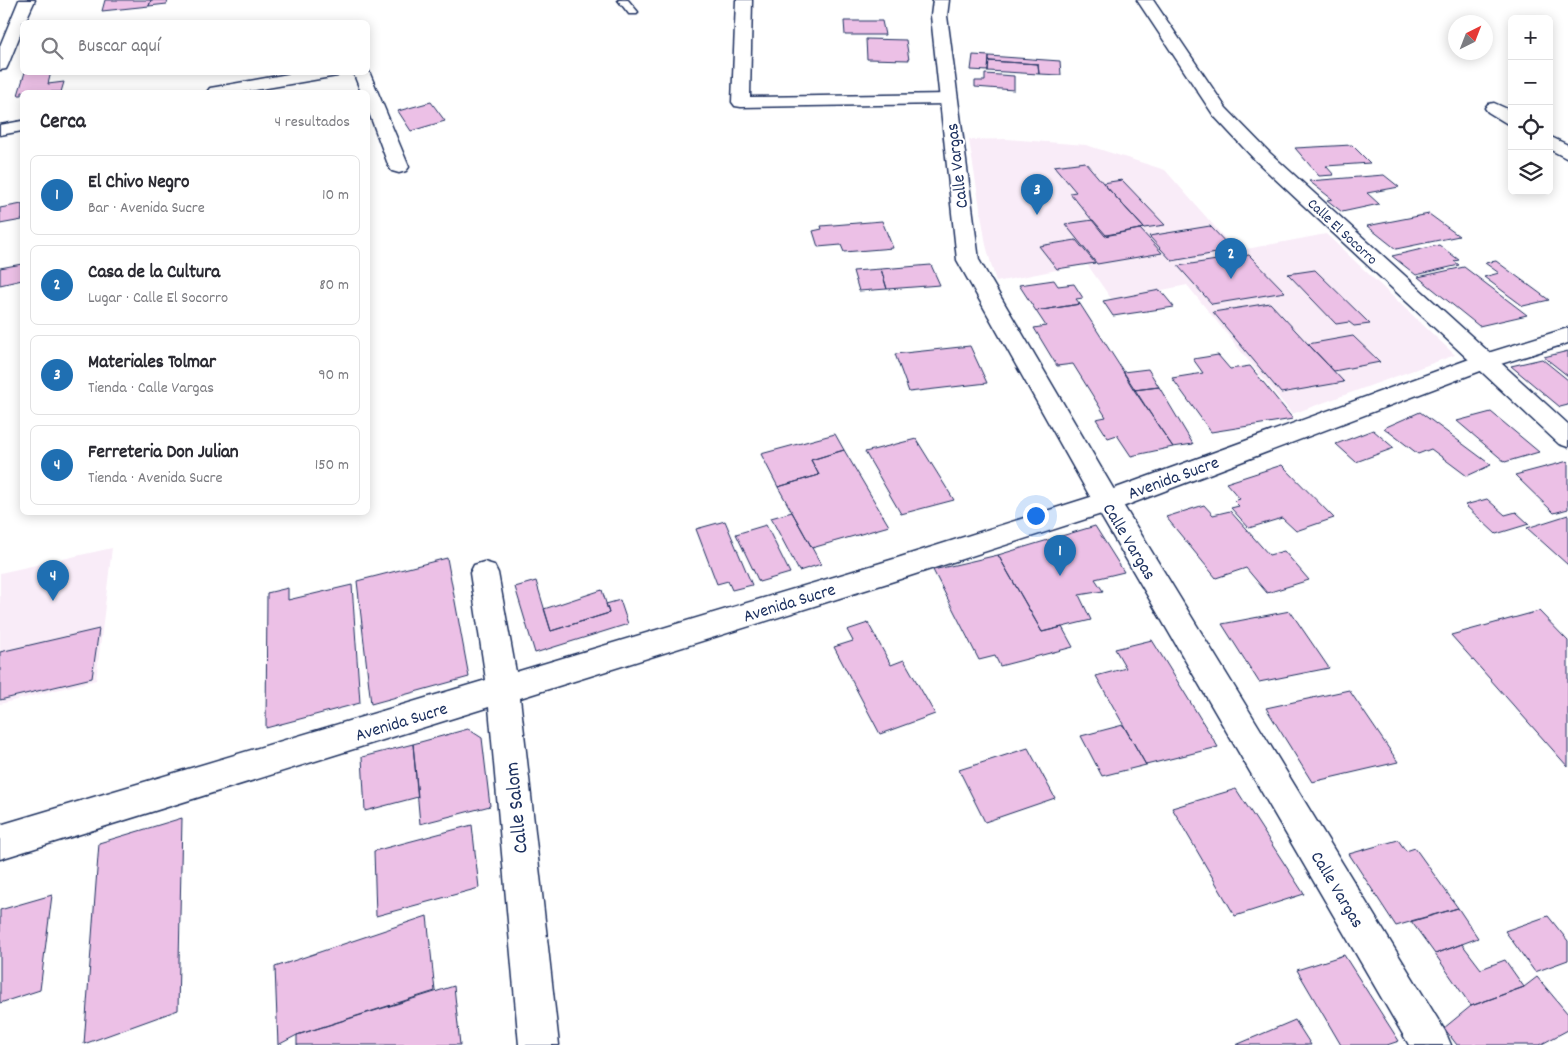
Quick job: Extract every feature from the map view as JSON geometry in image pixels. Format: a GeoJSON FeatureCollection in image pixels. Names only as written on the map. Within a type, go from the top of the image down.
{"type":"FeatureCollection","features":[{"type":"Feature","properties":{"kind":"street"},"geometry":{"type":"LineString","coordinates":[[0,65],[27,0]]}},
{"type":"Feature","properties":{"kind":"street"},"geometry":{"type":"LineString","coordinates":[[744,0],[741,102],[948,99]]}},
{"type":"Feature","properties":{"kind":"street","name":"Calle Vargas"},"geometry":{"type":"LineString","coordinates":[[941,0],[939,16],[968,260],[1107,502],[1432,1045]]}},
{"type":"Feature","properties":{"kind":"street","name":"Calle El Socorro"},"geometry":{"type":"LineString","coordinates":[[1145,0],[1220,112],[1263,157],[1483,362],[1568,438]]}},
{"type":"Feature","properties":{"kind":"street"},"geometry":{"type":"LineString","coordinates":[[228,90],[315,75]]}},
{"type":"Feature","properties":{"kind":"street"},"geometry":{"type":"LineString","coordinates":[[362,75],[368,90]]}},
{"type":"Feature","properties":{"kind":"street"},"geometry":{"type":"LineString","coordinates":[[370,95],[398,167]]}},
{"type":"Feature","properties":{"kind":"street"},"geometry":{"type":"LineString","coordinates":[[1494,108],[1508,117]]}},
{"type":"Feature","properties":{"kind":"street"},"geometry":{"type":"LineString","coordinates":[[0,130],[20,126]]}},
{"type":"Feature","properties":{"kind":"street"},"geometry":{"type":"LineString","coordinates":[[1553,144],[1568,153]]}},
{"type":"Feature","properties":{"kind":"street","name":"Avenida Sucre"},"geometry":{"type":"LineString","coordinates":[[0,842],[894,570],[1107,502],[1483,362],[1568,335]]}},
{"type":"Feature","properties":{"kind":"street","name":"Calle Salom"},"geometry":{"type":"LineString","coordinates":[[484,573],[503,690],[539,1045]]}},
{"type":"Feature","properties":{"kind":"lane"},"geometry":{"type":"LineString","coordinates":[[623,0],[634,12]]}},
{"type":"Feature","properties":{"kind":"shaded area"},"geometry":{"type":"Polygon","coordinates":[[[1006,139],[1086,145],[1165,170],[1236,251],[1326,234],[1455,355],[1292,414],[1187,285],[1112,300],[1087,264],[996,282],[986,245],[969,140],[1006,139]]]}},
{"type":"Feature","properties":{"kind":"shaded area"},"geometry":{"type":"Polygon","coordinates":[[[112,548],[96,680],[0,704],[0,573],[112,548]]]}},
{"type":"Feature","properties":{"kind":"building"},"geometry":{"type":"Polygon","coordinates":[[[105,0],[151,0],[149,6],[102,11],[105,0]]]}},
{"type":"Feature","properties":{"kind":"building"},"geometry":{"type":"Polygon","coordinates":[[[151,0],[168,0],[167,4],[149,6],[151,0]]]}},
{"type":"Feature","properties":{"kind":"building"},"geometry":{"type":"Polygon","coordinates":[[[844,21],[882,21],[885,35],[845,35],[844,21]]]}},
{"type":"Feature","properties":{"kind":"building"},"geometry":{"type":"Polygon","coordinates":[[[866,39],[906,40],[909,60],[867,59],[866,39]]]}},
{"type":"Feature","properties":{"kind":"building"},"geometry":{"type":"Polygon","coordinates":[[[973,55],[989,56],[988,71],[971,70],[973,55]]]}},
{"type":"Feature","properties":{"kind":"building"},"geometry":{"type":"Polygon","coordinates":[[[989,56],[1060,61],[1061,75],[1039,74],[1038,64],[989,61],[989,56]]]}},
{"type":"Feature","properties":{"kind":"building"},"geometry":{"type":"Polygon","coordinates":[[[989,61],[1038,64],[1039,74],[988,71],[989,61]]]}},
{"type":"Feature","properties":{"kind":"building"},"geometry":{"type":"Polygon","coordinates":[[[985,74],[1014,76],[1014,90],[975,87],[975,81],[985,81],[985,74]]]}},
{"type":"Feature","properties":{"kind":"building"},"geometry":{"type":"Polygon","coordinates":[[[24,75],[50,75],[48,84],[64,82],[62,90],[20,90],[20,95],[18,95],[24,75]]]}},
{"type":"Feature","properties":{"kind":"building"},"geometry":{"type":"Polygon","coordinates":[[[431,102],[445,121],[411,131],[398,111],[431,102]]]}},
{"type":"Feature","properties":{"kind":"building"},"geometry":{"type":"Polygon","coordinates":[[[1352,145],[1370,163],[1326,166],[1334,175],[1319,176],[1295,148],[1352,145]]]}},
{"type":"Feature","properties":{"kind":"building"},"geometry":{"type":"Polygon","coordinates":[[[1085,162],[1144,228],[1105,236],[1070,193],[1076,192],[1054,166],[1085,162]]]}},
{"type":"Feature","properties":{"kind":"building"},"geometry":{"type":"Polygon","coordinates":[[[1384,175],[1399,187],[1367,193],[1379,204],[1342,212],[1327,200],[1332,199],[1309,181],[1384,175]]]}},
{"type":"Feature","properties":{"kind":"building"},"geometry":{"type":"Polygon","coordinates":[[[1122,180],[1165,225],[1144,228],[1103,183],[1122,180]]]}},
{"type":"Feature","properties":{"kind":"building"},"geometry":{"type":"Polygon","coordinates":[[[20,204],[20,220],[0,224],[0,208],[20,204]]]}},
{"type":"Feature","properties":{"kind":"building"},"geometry":{"type":"Polygon","coordinates":[[[1429,214],[1459,236],[1396,249],[1367,226],[1429,214]]]}},
{"type":"Feature","properties":{"kind":"building"},"geometry":{"type":"Polygon","coordinates":[[[1093,220],[1106,235],[1140,229],[1162,253],[1097,264],[1065,224],[1093,220]]]}},
{"type":"Feature","properties":{"kind":"building"},"geometry":{"type":"Polygon","coordinates":[[[882,221],[893,248],[844,252],[841,245],[818,247],[813,231],[822,229],[821,226],[882,221]]]}},
{"type":"Feature","properties":{"kind":"building"},"geometry":{"type":"Polygon","coordinates":[[[1210,226],[1233,250],[1172,261],[1149,236],[1210,226]]]}},
{"type":"Feature","properties":{"kind":"building"},"geometry":{"type":"Polygon","coordinates":[[[1076,240],[1095,263],[1057,269],[1039,246],[1076,240]]]}},
{"type":"Feature","properties":{"kind":"building"},"geometry":{"type":"Polygon","coordinates":[[[1439,245],[1459,260],[1454,261],[1459,265],[1416,275],[1392,256],[1439,245]]]}},
{"type":"Feature","properties":{"kind":"building"},"geometry":{"type":"Polygon","coordinates":[[[1249,255],[1285,292],[1212,304],[1178,266],[1249,255]]]}},
{"type":"Feature","properties":{"kind":"building"},"geometry":{"type":"Polygon","coordinates":[[[1496,261],[1549,300],[1523,306],[1484,277],[1499,273],[1485,263],[1496,261]]]}},
{"type":"Feature","properties":{"kind":"building"},"geometry":{"type":"Polygon","coordinates":[[[20,264],[20,280],[0,285],[0,268],[20,264]]]}},
{"type":"Feature","properties":{"kind":"building"},"geometry":{"type":"Polygon","coordinates":[[[931,265],[940,285],[887,289],[881,269],[931,265]]]}},
{"type":"Feature","properties":{"kind":"building"},"geometry":{"type":"Polygon","coordinates":[[[1464,267],[1527,315],[1479,326],[1418,277],[1464,267]]]}},
{"type":"Feature","properties":{"kind":"building"},"geometry":{"type":"Polygon","coordinates":[[[881,269],[887,289],[859,291],[853,271],[881,269]]]}},
{"type":"Feature","properties":{"kind":"building"},"geometry":{"type":"Polygon","coordinates":[[[1315,270],[1370,324],[1354,326],[1349,322],[1336,324],[1288,274],[1315,270]]]}},
{"type":"Feature","properties":{"kind":"building"},"geometry":{"type":"Polygon","coordinates":[[[1054,280],[1058,286],[1074,284],[1083,298],[1076,299],[1080,304],[1036,311],[1019,285],[1054,280]]]}},
{"type":"Feature","properties":{"kind":"building"},"geometry":{"type":"Polygon","coordinates":[[[1160,290],[1174,307],[1113,316],[1103,301],[1160,290]]]}},
{"type":"Feature","properties":{"kind":"building"},"geometry":{"type":"Polygon","coordinates":[[[1270,303],[1344,382],[1281,393],[1213,312],[1270,303]]]}},
{"type":"Feature","properties":{"kind":"building"},"geometry":{"type":"Polygon","coordinates":[[[1080,304],[1173,447],[1131,456],[1117,435],[1108,438],[1096,419],[1106,417],[1073,364],[1057,366],[1034,328],[1046,326],[1036,311],[1080,304]]]}},
{"type":"Feature","properties":{"kind":"building"},"geometry":{"type":"Polygon","coordinates":[[[1353,336],[1380,362],[1334,371],[1308,344],[1353,336]]]}},
{"type":"Feature","properties":{"kind":"building"},"geometry":{"type":"Polygon","coordinates":[[[970,346],[987,383],[909,392],[895,354],[970,346]]]}},
{"type":"Feature","properties":{"kind":"building"},"geometry":{"type":"Polygon","coordinates":[[[1568,351],[1568,376],[1544,357],[1568,351]]]}},
{"type":"Feature","properties":{"kind":"building"},"geometry":{"type":"Polygon","coordinates":[[[1218,355],[1230,369],[1250,366],[1293,419],[1211,432],[1172,378],[1203,373],[1193,359],[1218,355]]]}},
{"type":"Feature","properties":{"kind":"building"},"geometry":{"type":"Polygon","coordinates":[[[1542,359],[1568,380],[1568,405],[1560,407],[1511,366],[1542,359]]]}},
{"type":"Feature","properties":{"kind":"building"},"geometry":{"type":"Polygon","coordinates":[[[1148,369],[1159,387],[1134,390],[1123,372],[1148,369]]]}},
{"type":"Feature","properties":{"kind":"building"},"geometry":{"type":"Polygon","coordinates":[[[1159,387],[1193,444],[1173,447],[1134,390],[1159,387]]]}},
{"type":"Feature","properties":{"kind":"building"},"geometry":{"type":"Polygon","coordinates":[[[1420,412],[1491,465],[1467,476],[1431,449],[1418,454],[1384,428],[1420,412]]]}},
{"type":"Feature","properties":{"kind":"building"},"geometry":{"type":"Polygon","coordinates":[[[1491,412],[1539,452],[1505,462],[1457,421],[1491,412]]]}},
{"type":"Feature","properties":{"kind":"building"},"geometry":{"type":"Polygon","coordinates":[[[1373,430],[1394,448],[1356,462],[1336,444],[1373,430]]]}},
{"type":"Feature","properties":{"kind":"building"},"geometry":{"type":"Polygon","coordinates":[[[835,434],[844,450],[811,460],[819,475],[778,487],[761,454],[835,434]]]}},
{"type":"Feature","properties":{"kind":"building"},"geometry":{"type":"Polygon","coordinates":[[[916,439],[954,500],[901,514],[865,452],[916,439]]]}},
{"type":"Feature","properties":{"kind":"building"},"geometry":{"type":"Polygon","coordinates":[[[844,450],[889,526],[812,548],[778,487],[819,475],[811,460],[844,450]]]}},
{"type":"Feature","properties":{"kind":"building"},"geometry":{"type":"Polygon","coordinates":[[[1568,461],[1568,509],[1554,513],[1515,475],[1568,461]]]}},
{"type":"Feature","properties":{"kind":"building"},"geometry":{"type":"Polygon","coordinates":[[[1282,465],[1334,518],[1296,531],[1282,518],[1249,528],[1231,508],[1239,506],[1234,501],[1240,499],[1226,483],[1282,465]]]}},
{"type":"Feature","properties":{"kind":"building"},"geometry":{"type":"Polygon","coordinates":[[[1487,499],[1505,515],[1516,512],[1529,524],[1496,534],[1465,505],[1487,499]]]}},
{"type":"Feature","properties":{"kind":"building"},"geometry":{"type":"Polygon","coordinates":[[[1204,505],[1213,515],[1230,511],[1269,555],[1284,551],[1309,580],[1267,593],[1246,568],[1216,578],[1166,517],[1204,505]]]}},
{"type":"Feature","properties":{"kind":"building"},"geometry":{"type":"Polygon","coordinates":[[[792,512],[821,564],[799,571],[771,518],[792,512]]]}},
{"type":"Feature","properties":{"kind":"building"},"geometry":{"type":"Polygon","coordinates":[[[1568,515],[1568,565],[1527,528],[1568,515]]]}},
{"type":"Feature","properties":{"kind":"building"},"geometry":{"type":"Polygon","coordinates":[[[725,521],[752,585],[732,590],[728,581],[717,584],[696,529],[725,521]]]}},
{"type":"Feature","properties":{"kind":"building"},"geometry":{"type":"Polygon","coordinates":[[[766,525],[790,573],[759,582],[736,534],[766,525]]]}},
{"type":"Feature","properties":{"kind":"building"},"geometry":{"type":"Polygon","coordinates":[[[1095,526],[1124,572],[1095,579],[1103,591],[1079,595],[1091,620],[1042,632],[998,555],[1095,526]]]}},
{"type":"Feature","properties":{"kind":"building"},"geometry":{"type":"Polygon","coordinates":[[[998,555],[1042,632],[1062,627],[1073,647],[1000,666],[995,656],[979,660],[933,570],[998,555]]]}},
{"type":"Feature","properties":{"kind":"building"},"geometry":{"type":"Polygon","coordinates":[[[447,558],[469,677],[371,704],[357,581],[447,558]]]}},
{"type":"Feature","properties":{"kind":"building"},"geometry":{"type":"Polygon","coordinates":[[[536,581],[551,631],[609,613],[606,604],[620,600],[628,624],[535,653],[515,587],[536,581]]]}},
{"type":"Feature","properties":{"kind":"building"},"geometry":{"type":"Polygon","coordinates":[[[352,585],[360,703],[266,728],[267,593],[288,588],[288,600],[352,585]]]}},
{"type":"Feature","properties":{"kind":"building"},"geometry":{"type":"Polygon","coordinates":[[[602,590],[609,613],[551,631],[544,609],[602,590]]]}},
{"type":"Feature","properties":{"kind":"building"},"geometry":{"type":"Polygon","coordinates":[[[1290,611],[1329,668],[1259,682],[1222,624],[1290,611]]]}},
{"type":"Feature","properties":{"kind":"building"},"geometry":{"type":"Polygon","coordinates":[[[1539,611],[1568,641],[1568,767],[1451,635],[1539,611]]]}},
{"type":"Feature","properties":{"kind":"building"},"geometry":{"type":"Polygon","coordinates":[[[868,623],[891,665],[904,660],[935,714],[880,734],[834,647],[853,641],[847,630],[868,623]]]}},
{"type":"Feature","properties":{"kind":"building"},"geometry":{"type":"Polygon","coordinates":[[[99,629],[92,678],[0,700],[0,652],[99,629]]]}},
{"type":"Feature","properties":{"kind":"building"},"geometry":{"type":"Polygon","coordinates":[[[1152,640],[1218,747],[1146,765],[1096,676],[1126,668],[1115,649],[1152,640]]]}},
{"type":"Feature","properties":{"kind":"building"},"geometry":{"type":"Polygon","coordinates":[[[1349,690],[1398,762],[1312,782],[1266,708],[1349,690]]]}},
{"type":"Feature","properties":{"kind":"building"},"geometry":{"type":"Polygon","coordinates":[[[1123,725],[1146,765],[1102,776],[1081,736],[1123,725]]]}},
{"type":"Feature","properties":{"kind":"building"},"geometry":{"type":"Polygon","coordinates":[[[468,729],[482,738],[490,806],[420,824],[413,744],[468,729]]]}},
{"type":"Feature","properties":{"kind":"building"},"geometry":{"type":"Polygon","coordinates":[[[413,744],[418,797],[365,811],[362,757],[413,744]]]}},
{"type":"Feature","properties":{"kind":"building"},"geometry":{"type":"Polygon","coordinates":[[[1028,748],[1055,798],[985,822],[959,770],[1028,748]]]}},
{"type":"Feature","properties":{"kind":"building"},"geometry":{"type":"Polygon","coordinates":[[[1236,789],[1304,894],[1235,916],[1172,808],[1236,789]]]}},
{"type":"Feature","properties":{"kind":"building"},"geometry":{"type":"Polygon","coordinates":[[[182,818],[178,1010],[84,1044],[99,843],[182,818]]]}},
{"type":"Feature","properties":{"kind":"building"},"geometry":{"type":"Polygon","coordinates":[[[472,825],[479,888],[376,916],[374,851],[472,825]]]}},
{"type":"Feature","properties":{"kind":"building"},"geometry":{"type":"Polygon","coordinates":[[[1398,840],[1406,851],[1415,848],[1458,908],[1396,926],[1349,854],[1398,840]]]}},
{"type":"Feature","properties":{"kind":"building"},"geometry":{"type":"Polygon","coordinates":[[[52,895],[40,990],[0,1003],[0,910],[52,895]]]}},
{"type":"Feature","properties":{"kind":"building"},"geometry":{"type":"Polygon","coordinates":[[[1458,908],[1478,938],[1435,954],[1411,921],[1458,908]]]}},
{"type":"Feature","properties":{"kind":"building"},"geometry":{"type":"Polygon","coordinates":[[[427,916],[435,991],[297,1035],[278,1045],[275,967],[427,916]]]}},
{"type":"Feature","properties":{"kind":"building"},"geometry":{"type":"Polygon","coordinates":[[[1548,916],[1568,941],[1568,960],[1535,972],[1505,931],[1548,916]]]}},
{"type":"Feature","properties":{"kind":"building"},"geometry":{"type":"Polygon","coordinates":[[[1462,944],[1481,969],[1505,960],[1524,987],[1471,1006],[1435,954],[1462,944]]]}},
{"type":"Feature","properties":{"kind":"building"},"geometry":{"type":"Polygon","coordinates":[[[1344,955],[1399,1041],[1387,1045],[1341,1045],[1297,970],[1344,955]]]}},
{"type":"Feature","properties":{"kind":"building"},"geometry":{"type":"Polygon","coordinates":[[[1537,977],[1568,1014],[1568,1030],[1540,1045],[1457,1045],[1444,1028],[1471,1006],[1524,987],[1537,977]]]}},
{"type":"Feature","properties":{"kind":"building"},"geometry":{"type":"Polygon","coordinates":[[[454,986],[460,1045],[297,1045],[297,1035],[454,986]]]}},
{"type":"Feature","properties":{"kind":"building"},"geometry":{"type":"Polygon","coordinates":[[[1295,1020],[1311,1045],[1236,1045],[1295,1020]]]}},
{"type":"Feature","properties":{"kind":"place","name":"Materiales Tolmar"},"geometry":{"type":"Point","coordinates":[1037,215]}},
{"type":"Feature","properties":{"kind":"place","name":"Casa de la Cultura"},"geometry":{"type":"Point","coordinates":[1231,279]}},
{"type":"Feature","properties":{"kind":"place","name":"El Chivo Negro"},"geometry":{"type":"Point","coordinates":[1060,576]}},
{"type":"Feature","properties":{"kind":"place","name":"Ferreteria Don Julian"},"geometry":{"type":"Point","coordinates":[53,601]}}]}
